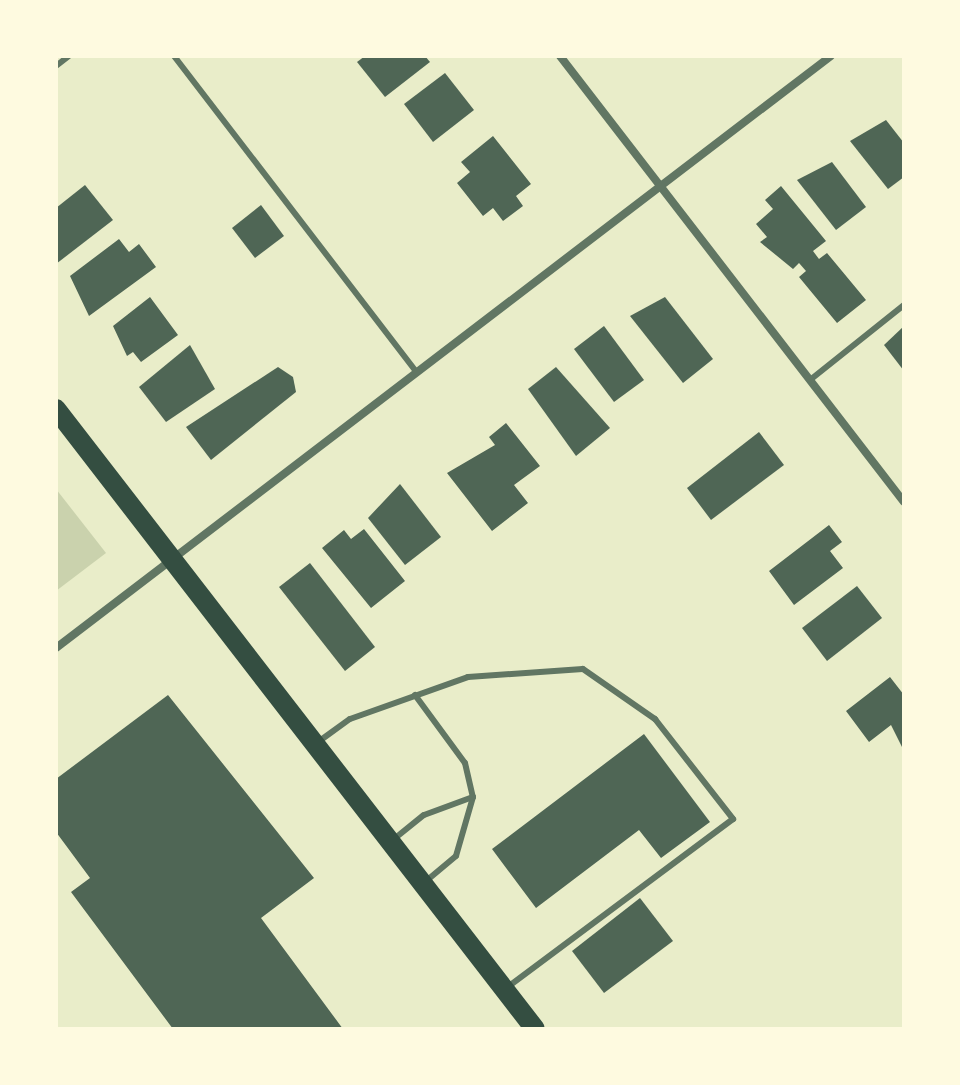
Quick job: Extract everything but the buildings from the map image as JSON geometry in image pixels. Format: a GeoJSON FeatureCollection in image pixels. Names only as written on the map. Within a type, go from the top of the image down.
{"type":"FeatureCollection","features":[{"type":"Feature","properties":{"kind":"main road"},"geometry":{"type":"LineString","coordinates":[[56,409],[535,1029]]}},
{"type":"Feature","properties":{"kind":"street"},"geometry":{"type":"LineString","coordinates":[[560,56],[904,502]]}},
{"type":"Feature","properties":{"kind":"street"},"geometry":{"type":"LineString","coordinates":[[56,648],[831,56]]}},
{"type":"Feature","properties":{"kind":"lane"},"geometry":{"type":"LineString","coordinates":[[56,66],[69,56]]}},
{"type":"Feature","properties":{"kind":"lane"},"geometry":{"type":"LineString","coordinates":[[174,56],[416,371]]}},
{"type":"Feature","properties":{"kind":"lane"},"geometry":{"type":"LineString","coordinates":[[810,380],[904,305]]}},
{"type":"Feature","properties":{"kind":"lane"},"geometry":{"type":"LineString","coordinates":[[315,744],[350,719],[468,677],[583,669],[655,719],[733,819],[504,989]]}},
{"type":"Feature","properties":{"kind":"lane"},"geometry":{"type":"LineString","coordinates":[[415,695],[465,763],[473,797],[456,856],[423,883]]}},
{"type":"Feature","properties":{"kind":"lane"},"geometry":{"type":"LineString","coordinates":[[391,842],[424,815],[473,797]]}},
{"type":"Feature","properties":{"kind":"green space"},"geometry":{"type":"Polygon","coordinates":[[[56,489],[106,553],[56,591],[56,489]]]}}]}
